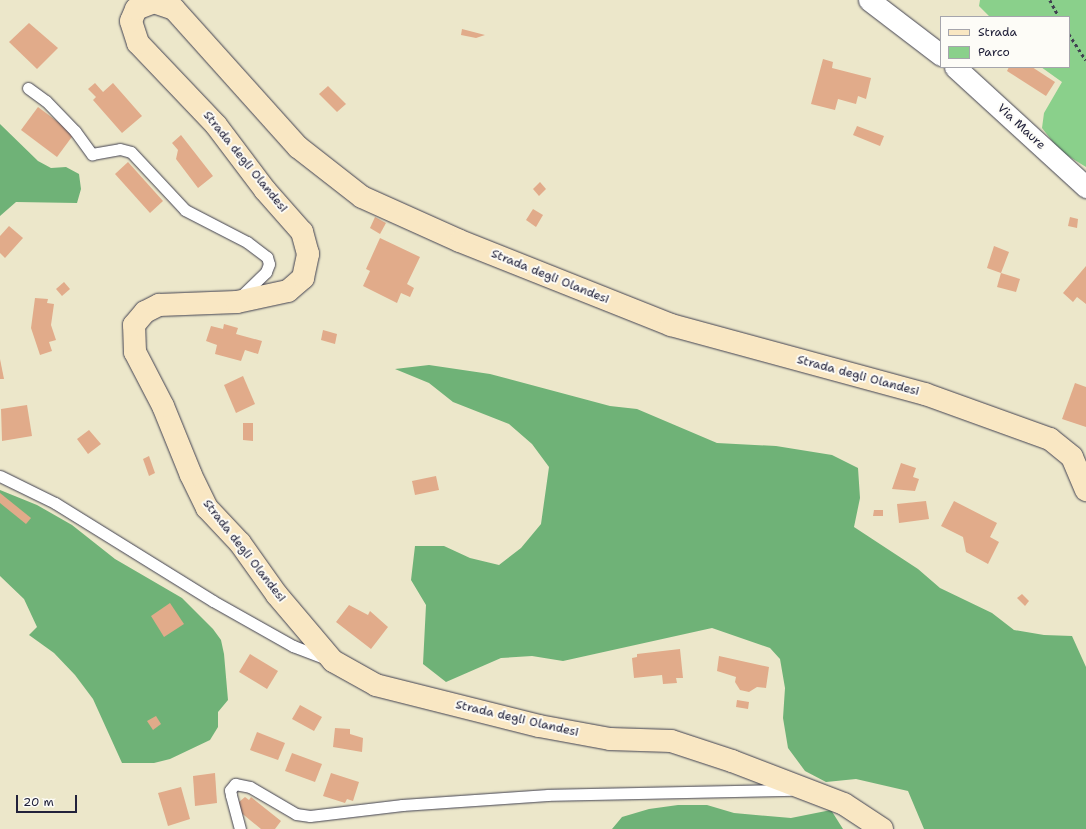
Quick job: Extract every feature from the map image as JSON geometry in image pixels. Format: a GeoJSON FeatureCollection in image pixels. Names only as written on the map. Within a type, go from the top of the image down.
{"type":"FeatureCollection","features":[{"type":"Feature","properties":{"kind":"main road","name":"Strada degli Olandesi"},"geometry":{"type":"LineString","coordinates":[[882,829],[844,804],[671,741],[610,739],[539,726],[376,685],[333,660],[277,595],[240,543],[207,508],[191,475],[163,406],[135,352],[134,325],[145,312],[159,304],[237,302],[288,291],[303,278],[308,254],[302,232],[265,190],[216,125],[138,43],[131,21],[136,9],[154,2],[174,9],[298,147],[362,197],[460,241],[671,325],[925,394],[1050,439],[1072,457],[1086,490]]}},
{"type":"Feature","properties":{"kind":"street"},"geometry":{"type":"LineString","coordinates":[[869,0],[940,54]]}},
{"type":"Feature","properties":{"kind":"street","name":"Via Maure"},"geometry":{"type":"LineString","coordinates":[[956,68],[1086,187]]}},
{"type":"Feature","properties":{"kind":"lane"},"geometry":{"type":"LineString","coordinates":[[28,88],[46,101],[75,130],[92,154],[120,149],[131,152],[185,210],[247,242],[267,256],[269,264],[266,272],[237,302]]}},
{"type":"Feature","properties":{"kind":"lane"},"geometry":{"type":"LineString","coordinates":[[0,476],[55,503],[213,601],[293,646],[333,660]]}},
{"type":"Feature","properties":{"kind":"lane"},"geometry":{"type":"LineString","coordinates":[[240,829],[230,790],[235,784],[250,787],[296,814],[310,816],[402,805],[548,795],[765,789],[814,792]]}},
{"type":"Feature","properties":{"kind":"path"},"geometry":{"type":"LineString","coordinates":[[1050,0],[1058,16]]}},
{"type":"Feature","properties":{"kind":"path"},"geometry":{"type":"LineString","coordinates":[[1070,36],[1086,60]]}},
{"type":"Feature","properties":{"kind":"green space"},"geometry":{"type":"Polygon","coordinates":[[[980,0],[1086,0],[1086,167],[1060,151],[1042,128],[1044,113],[1062,82],[1042,68],[1070,68],[1070,16],[989,16],[979,6],[980,0]]]}},
{"type":"Feature","properties":{"kind":"green space"},"geometry":{"type":"Polygon","coordinates":[[[0,124],[38,161],[51,168],[66,167],[79,174],[81,189],[77,203],[16,202],[0,216],[0,124]]]}},
{"type":"Feature","properties":{"kind":"green space"},"geometry":{"type":"Polygon","coordinates":[[[429,365],[490,374],[610,406],[637,409],[717,443],[776,446],[832,455],[858,468],[860,498],[854,527],[918,569],[940,588],[992,613],[1014,630],[1044,635],[1072,636],[1086,667],[1086,829],[924,829],[908,791],[856,779],[826,782],[805,771],[788,748],[783,718],[785,688],[780,659],[770,648],[712,628],[563,661],[532,656],[501,658],[446,682],[423,664],[426,605],[411,580],[415,546],[444,546],[470,558],[499,565],[521,548],[541,524],[549,467],[532,444],[509,424],[453,402],[429,383],[395,369],[429,365]]]}},
{"type":"Feature","properties":{"kind":"green space"},"geometry":{"type":"Polygon","coordinates":[[[0,490],[37,505],[72,525],[115,559],[182,598],[213,629],[221,640],[224,654],[228,700],[218,712],[218,727],[210,740],[170,759],[154,763],[122,763],[93,699],[75,675],[54,653],[29,635],[37,627],[24,599],[0,576],[0,490]]]}},
{"type":"Feature","properties":{"kind":"green space"},"geometry":{"type":"Polygon","coordinates":[[[678,805],[707,805],[734,813],[791,818],[831,810],[843,829],[612,829],[622,817],[649,809],[678,805]]]}},
{"type":"Feature","properties":{"kind":"building"},"geometry":{"type":"Polygon","coordinates":[[[29,23],[58,48],[37,69],[9,42],[29,23]]]}},
{"type":"Feature","properties":{"kind":"building"},"geometry":{"type":"Polygon","coordinates":[[[462,29],[485,35],[476,38],[461,35],[462,29]]]}},
{"type":"Feature","properties":{"kind":"building"},"geometry":{"type":"Polygon","coordinates":[[[823,59],[833,62],[832,68],[871,78],[866,99],[858,96],[856,104],[838,99],[835,110],[811,104],[823,59]]]}},
{"type":"Feature","properties":{"kind":"building"},"geometry":{"type":"Polygon","coordinates":[[[1008,68],[1034,68],[1055,82],[1046,96],[1007,71],[1008,68]]]}},
{"type":"Feature","properties":{"kind":"building"},"geometry":{"type":"Polygon","coordinates":[[[95,83],[103,92],[113,83],[142,116],[122,133],[93,100],[96,97],[88,89],[95,83]]]}},
{"type":"Feature","properties":{"kind":"building"},"geometry":{"type":"Polygon","coordinates":[[[328,86],[346,104],[337,112],[319,94],[328,86]]]}},
{"type":"Feature","properties":{"kind":"building"},"geometry":{"type":"Polygon","coordinates":[[[38,107],[74,134],[57,157],[21,130],[38,107]]]}},
{"type":"Feature","properties":{"kind":"building"},"geometry":{"type":"Polygon","coordinates":[[[857,126],[884,136],[880,146],[853,135],[857,126]]]}},
{"type":"Feature","properties":{"kind":"building"},"geometry":{"type":"Polygon","coordinates":[[[181,135],[213,176],[198,188],[176,159],[178,150],[172,143],[181,135]]]}},
{"type":"Feature","properties":{"kind":"building"},"geometry":{"type":"Polygon","coordinates":[[[128,162],[163,201],[150,213],[115,174],[128,162]]]}},
{"type":"Feature","properties":{"kind":"building"},"geometry":{"type":"Polygon","coordinates":[[[540,182],[546,189],[539,196],[533,189],[540,182]]]}},
{"type":"Feature","properties":{"kind":"building"},"geometry":{"type":"Polygon","coordinates":[[[533,209],[543,215],[536,227],[526,220],[533,209]]]}},
{"type":"Feature","properties":{"kind":"building"},"geometry":{"type":"Polygon","coordinates":[[[375,217],[386,223],[380,234],[370,228],[375,217]]]}},
{"type":"Feature","properties":{"kind":"building"},"geometry":{"type":"Polygon","coordinates":[[[1070,217],[1078,219],[1077,228],[1068,226],[1070,217]]]}},
{"type":"Feature","properties":{"kind":"building"},"geometry":{"type":"Polygon","coordinates":[[[9,226],[23,238],[5,258],[0,253],[0,236],[9,226]]]}},
{"type":"Feature","properties":{"kind":"building"},"geometry":{"type":"Polygon","coordinates":[[[380,238],[420,257],[407,284],[414,288],[410,297],[401,293],[397,303],[363,286],[370,271],[366,269],[380,238]]]}},
{"type":"Feature","properties":{"kind":"building"},"geometry":{"type":"Polygon","coordinates":[[[994,246],[1009,252],[1001,273],[987,268],[994,246]]]}},
{"type":"Feature","properties":{"kind":"building"},"geometry":{"type":"Polygon","coordinates":[[[1086,266],[1086,304],[1077,297],[1073,302],[1063,293],[1086,266]]]}},
{"type":"Feature","properties":{"kind":"building"},"geometry":{"type":"Polygon","coordinates":[[[1001,273],[1020,279],[1016,292],[997,287],[1001,273]]]}},
{"type":"Feature","properties":{"kind":"building"},"geometry":{"type":"Polygon","coordinates":[[[64,282],[70,289],[62,296],[56,289],[64,282]]]}},
{"type":"Feature","properties":{"kind":"building"},"geometry":{"type":"Polygon","coordinates":[[[35,298],[48,299],[47,303],[54,304],[51,325],[56,340],[49,342],[52,351],[40,355],[31,328],[35,298]]]}},
{"type":"Feature","properties":{"kind":"building"},"geometry":{"type":"Polygon","coordinates":[[[224,324],[238,328],[236,334],[262,341],[258,354],[245,350],[241,361],[215,354],[217,345],[206,341],[211,326],[223,329],[224,324]]]}},
{"type":"Feature","properties":{"kind":"building"},"geometry":{"type":"Polygon","coordinates":[[[323,330],[337,334],[335,344],[321,340],[323,330]]]}},
{"type":"Feature","properties":{"kind":"building"},"geometry":{"type":"Polygon","coordinates":[[[0,359],[4,379],[0,379],[0,359]]]}},
{"type":"Feature","properties":{"kind":"building"},"geometry":{"type":"Polygon","coordinates":[[[243,376],[255,404],[236,413],[224,385],[243,376]]]}},
{"type":"Feature","properties":{"kind":"building"},"geometry":{"type":"Polygon","coordinates":[[[1075,383],[1086,387],[1086,427],[1062,419],[1075,383]]]}},
{"type":"Feature","properties":{"kind":"building"},"geometry":{"type":"Polygon","coordinates":[[[27,405],[32,436],[2,441],[1,409],[27,405]]]}},
{"type":"Feature","properties":{"kind":"building"},"geometry":{"type":"Polygon","coordinates":[[[243,423],[253,423],[253,441],[243,440],[243,423]]]}},
{"type":"Feature","properties":{"kind":"building"},"geometry":{"type":"Polygon","coordinates":[[[89,430],[101,444],[88,454],[77,439],[89,430]]]}},
{"type":"Feature","properties":{"kind":"building"},"geometry":{"type":"Polygon","coordinates":[[[149,456],[155,473],[149,476],[143,459],[149,456]]]}},
{"type":"Feature","properties":{"kind":"building"},"geometry":{"type":"Polygon","coordinates":[[[901,463],[916,468],[913,477],[919,479],[915,491],[892,489],[901,463]]]}},
{"type":"Feature","properties":{"kind":"building"},"geometry":{"type":"Polygon","coordinates":[[[436,476],[439,490],[415,495],[412,481],[436,476]]]}},
{"type":"Feature","properties":{"kind":"building"},"geometry":{"type":"Polygon","coordinates":[[[0,493],[31,518],[26,524],[0,503],[0,493]]]}},
{"type":"Feature","properties":{"kind":"building"},"geometry":{"type":"Polygon","coordinates":[[[926,501],[929,519],[899,523],[897,504],[926,501]]]}},
{"type":"Feature","properties":{"kind":"building"},"geometry":{"type":"Polygon","coordinates":[[[954,501],[997,523],[990,537],[999,542],[988,564],[966,552],[963,537],[941,526],[954,501]]]}},
{"type":"Feature","properties":{"kind":"building"},"geometry":{"type":"Polygon","coordinates":[[[874,510],[883,510],[883,516],[873,516],[874,510]]]}},
{"type":"Feature","properties":{"kind":"building"},"geometry":{"type":"Polygon","coordinates":[[[1022,594],[1029,601],[1025,606],[1017,598],[1022,594]]]}},
{"type":"Feature","properties":{"kind":"building"},"geometry":{"type":"Polygon","coordinates":[[[170,603],[184,624],[164,637],[151,616],[170,603]]]}},
{"type":"Feature","properties":{"kind":"building"},"geometry":{"type":"Polygon","coordinates":[[[349,605],[368,615],[370,611],[388,627],[371,649],[336,622],[349,605]]]}},
{"type":"Feature","properties":{"kind":"building"},"geometry":{"type":"Polygon","coordinates":[[[680,649],[683,678],[676,678],[677,683],[663,684],[662,675],[634,678],[632,658],[637,657],[637,654],[680,649]]]}},
{"type":"Feature","properties":{"kind":"building"},"geometry":{"type":"Polygon","coordinates":[[[250,654],[278,671],[267,689],[239,672],[250,654]]]}},
{"type":"Feature","properties":{"kind":"building"},"geometry":{"type":"Polygon","coordinates":[[[719,656],[769,667],[766,688],[757,687],[749,692],[740,690],[735,682],[736,677],[717,671],[719,656]]]}},
{"type":"Feature","properties":{"kind":"building"},"geometry":{"type":"Polygon","coordinates":[[[737,700],[749,702],[748,709],[736,707],[737,700]]]}},
{"type":"Feature","properties":{"kind":"building"},"geometry":{"type":"Polygon","coordinates":[[[300,705],[322,717],[314,731],[292,719],[300,705]]]}},
{"type":"Feature","properties":{"kind":"building"},"geometry":{"type":"Polygon","coordinates":[[[156,716],[161,724],[153,730],[147,721],[156,716]]]}},
{"type":"Feature","properties":{"kind":"building"},"geometry":{"type":"Polygon","coordinates":[[[335,728],[350,729],[350,734],[363,738],[362,752],[333,747],[335,728]]]}},
{"type":"Feature","properties":{"kind":"building"},"geometry":{"type":"Polygon","coordinates":[[[257,732],[285,743],[278,760],[250,750],[257,732]]]}},
{"type":"Feature","properties":{"kind":"building"},"geometry":{"type":"Polygon","coordinates":[[[292,753],[322,764],[315,782],[285,771],[292,753]]]}},
{"type":"Feature","properties":{"kind":"building"},"geometry":{"type":"Polygon","coordinates":[[[215,773],[217,803],[195,806],[193,776],[215,773]]]}},
{"type":"Feature","properties":{"kind":"building"},"geometry":{"type":"Polygon","coordinates":[[[331,773],[359,782],[353,801],[347,799],[345,803],[323,796],[331,773]]]}},
{"type":"Feature","properties":{"kind":"building"},"geometry":{"type":"Polygon","coordinates":[[[181,787],[190,819],[168,826],[158,793],[181,787]]]}},
{"type":"Feature","properties":{"kind":"building"},"geometry":{"type":"Polygon","coordinates":[[[245,797],[249,800],[251,797],[281,821],[275,829],[261,829],[239,811],[239,802],[245,797]]]}}]}
